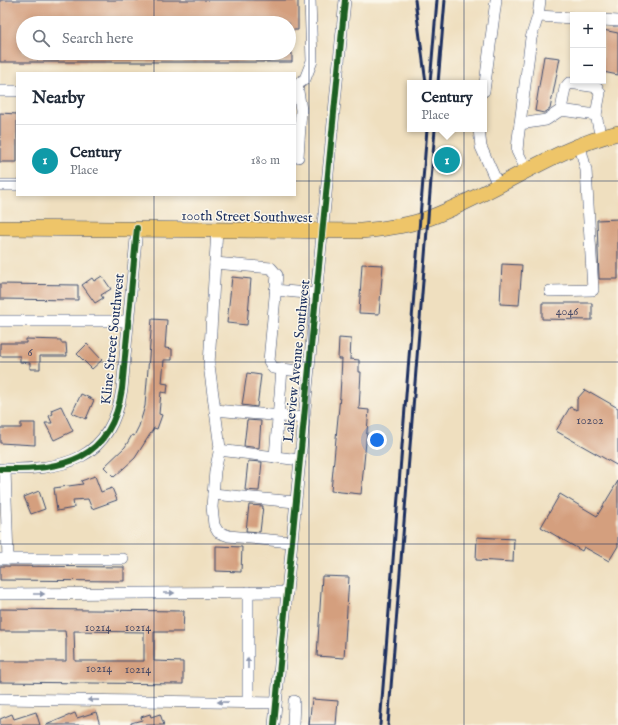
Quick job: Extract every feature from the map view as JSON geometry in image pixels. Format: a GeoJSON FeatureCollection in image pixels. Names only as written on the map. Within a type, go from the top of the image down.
{"type":"FeatureCollection","features":[{"type":"Feature","properties":{"kind":"main road","name":"100th Street Southwest"},"geometry":{"type":"LineString","coordinates":[[0,228],[138,228],[322,231],[388,229],[429,218],[580,146],[618,133]]}},
{"type":"Feature","properties":{"kind":"street"},"geometry":{"type":"LineString","coordinates":[[296,157],[298,157],[301,110],[296,86],[305,80],[312,62],[310,0]]}},
{"type":"Feature","properties":{"kind":"street","name":"Lakeview Avenue Southwest"},"geometry":{"type":"LineString","coordinates":[[274,725],[345,0]]}},
{"type":"Feature","properties":{"kind":"street"},"geometry":{"type":"LineString","coordinates":[[485,80],[496,0]]}},
{"type":"Feature","properties":{"kind":"street"},"geometry":{"type":"LineString","coordinates":[[526,171],[517,151],[531,38],[538,16],[540,0]]}},
{"type":"Feature","properties":{"kind":"street"},"geometry":{"type":"LineString","coordinates":[[538,16],[570,18]]}},
{"type":"Feature","properties":{"kind":"street"},"geometry":{"type":"LineString","coordinates":[[606,20],[618,21]]}},
{"type":"Feature","properties":{"kind":"street"},"geometry":{"type":"LineString","coordinates":[[561,110],[565,88],[569,82],[597,87],[600,93],[596,116],[601,138]]}},
{"type":"Feature","properties":{"kind":"street"},"geometry":{"type":"LineString","coordinates":[[0,91],[16,92]]}},
{"type":"Feature","properties":{"kind":"street"},"geometry":{"type":"LineString","coordinates":[[520,124],[546,120],[561,110],[596,116]]}},
{"type":"Feature","properties":{"kind":"street"},"geometry":{"type":"LineString","coordinates":[[480,132],[482,147],[498,185]]}},
{"type":"Feature","properties":{"kind":"street"},"geometry":{"type":"LineString","coordinates":[[550,291],[593,290],[586,170],[580,146]]}},
{"type":"Feature","properties":{"kind":"street"},"geometry":{"type":"LineString","coordinates":[[0,185],[16,185]]}},
{"type":"Feature","properties":{"kind":"street","name":"Kline Street Southwest"},"geometry":{"type":"LineString","coordinates":[[4,559],[3,469],[50,467],[65,464],[87,453],[105,436],[114,422],[119,408],[138,228]]}},
{"type":"Feature","properties":{"kind":"street"},"geometry":{"type":"LineString","coordinates":[[217,229],[209,365],[219,450],[215,472],[212,507],[214,525],[218,532],[229,536],[292,542]]}},
{"type":"Feature","properties":{"kind":"street"},"geometry":{"type":"LineString","coordinates":[[215,263],[271,268],[277,275],[269,361],[273,368],[308,372]]}},
{"type":"Feature","properties":{"kind":"street"},"geometry":{"type":"LineString","coordinates":[[275,290],[316,294]]}},
{"type":"Feature","properties":{"kind":"street"},"geometry":{"type":"LineString","coordinates":[[0,321],[128,321]]}},
{"type":"Feature","properties":{"kind":"street"},"geometry":{"type":"LineString","coordinates":[[275,457],[277,416],[282,369]]}},
{"type":"Feature","properties":{"kind":"street"},"geometry":{"type":"LineString","coordinates":[[215,410],[304,418]]}},
{"type":"Feature","properties":{"kind":"street"},"geometry":{"type":"LineString","coordinates":[[219,450],[300,460]]}},
{"type":"Feature","properties":{"kind":"street"},"geometry":{"type":"LineString","coordinates":[[213,494],[295,502]]}},
{"type":"Feature","properties":{"kind":"street"},"geometry":{"type":"LineString","coordinates":[[4,559],[123,559]]}},
{"type":"Feature","properties":{"kind":"street"},"geometry":{"type":"LineString","coordinates":[[248,592],[248,702]]}},
{"type":"Feature","properties":{"kind":"street"},"geometry":{"type":"LineString","coordinates":[[0,594],[286,592]]}},
{"type":"Feature","properties":{"kind":"street"},"geometry":{"type":"LineString","coordinates":[[0,699],[276,702]]}},
{"type":"Feature","properties":{"kind":"street"},"geometry":{"type":"LineString","coordinates":[[293,725],[294,702]]}},
{"type":"Feature","properties":{"kind":"building"},"geometry":{"type":"Polygon","coordinates":[[[0,0],[298,0],[298,30],[296,30],[296,16],[16,16],[16,60],[292,60],[292,62],[0,62],[0,0]]]}},
{"type":"Feature","properties":{"kind":"building"},"geometry":{"type":"Polygon","coordinates":[[[606,31],[618,33],[618,75],[606,73],[606,31]]]}},
{"type":"Feature","properties":{"kind":"building"},"geometry":{"type":"Polygon","coordinates":[[[544,56],[560,58],[550,109],[544,113],[535,111],[544,56]]]}},
{"type":"Feature","properties":{"kind":"building"},"geometry":{"type":"Polygon","coordinates":[[[0,113],[16,114],[16,162],[0,162],[0,113]]]}},
{"type":"Feature","properties":{"kind":"building"},"geometry":{"type":"Polygon","coordinates":[[[618,219],[618,279],[599,279],[597,220],[618,219]]]}},
{"type":"Feature","properties":{"kind":"building"},"geometry":{"type":"Polygon","coordinates":[[[362,264],[383,265],[379,314],[359,313],[362,264]]]}},
{"type":"Feature","properties":{"kind":"building"},"geometry":{"type":"Polygon","coordinates":[[[502,264],[522,265],[519,305],[500,304],[502,264]]]}},
{"type":"Feature","properties":{"kind":"building"},"geometry":{"type":"Polygon","coordinates":[[[102,276],[111,289],[101,295],[103,298],[95,303],[82,285],[92,278],[94,281],[102,276]]]}},
{"type":"Feature","properties":{"kind":"building"},"geometry":{"type":"Polygon","coordinates":[[[232,277],[251,279],[247,325],[227,323],[232,277]]]}},
{"type":"Feature","properties":{"kind":"building"},"geometry":{"type":"Polygon","coordinates":[[[0,284],[78,285],[78,300],[0,299],[0,284]]]}},
{"type":"Feature","properties":{"kind":"building"},"geometry":{"type":"Polygon","coordinates":[[[542,303],[592,303],[592,320],[542,319],[542,303]]]}},
{"type":"Feature","properties":{"kind":"building"},"geometry":{"type":"Polygon","coordinates":[[[152,319],[167,320],[165,348],[172,349],[172,360],[164,360],[162,383],[168,384],[167,393],[161,392],[159,414],[162,415],[157,429],[154,428],[135,458],[114,477],[104,467],[125,447],[132,435],[134,436],[139,426],[145,406],[152,319]]]}},
{"type":"Feature","properties":{"kind":"building"},"geometry":{"type":"Polygon","coordinates":[[[339,338],[351,339],[350,359],[359,360],[359,372],[361,372],[359,409],[369,410],[361,494],[331,491],[342,359],[338,359],[339,338]]]}},
{"type":"Feature","properties":{"kind":"building"},"geometry":{"type":"Polygon","coordinates":[[[26,339],[61,340],[61,343],[66,343],[67,356],[40,356],[40,369],[30,369],[30,363],[20,362],[20,356],[0,356],[0,343],[26,343],[26,339]]]}},
{"type":"Feature","properties":{"kind":"building"},"geometry":{"type":"Polygon","coordinates":[[[87,344],[102,360],[92,369],[77,354],[87,344]]]}},
{"type":"Feature","properties":{"kind":"building"},"geometry":{"type":"Polygon","coordinates":[[[247,373],[261,375],[257,407],[242,405],[247,373]]]}},
{"type":"Feature","properties":{"kind":"building"},"geometry":{"type":"Polygon","coordinates":[[[585,390],[618,408],[618,466],[556,431],[570,407],[577,410],[577,399],[585,390]]]}},
{"type":"Feature","properties":{"kind":"building"},"geometry":{"type":"Polygon","coordinates":[[[81,394],[94,400],[86,419],[72,413],[81,394]]]}},
{"type":"Feature","properties":{"kind":"building"},"geometry":{"type":"Polygon","coordinates":[[[61,406],[73,431],[54,440],[45,423],[52,423],[49,416],[53,414],[51,410],[61,406]]]}},
{"type":"Feature","properties":{"kind":"building"},"geometry":{"type":"Polygon","coordinates":[[[247,420],[261,421],[259,448],[244,446],[247,420]]]}},
{"type":"Feature","properties":{"kind":"building"},"geometry":{"type":"Polygon","coordinates":[[[21,423],[35,423],[35,445],[0,443],[0,428],[21,428],[21,423]]]}},
{"type":"Feature","properties":{"kind":"building"},"geometry":{"type":"Polygon","coordinates":[[[248,461],[262,462],[259,491],[245,490],[248,461]]]}},
{"type":"Feature","properties":{"kind":"building"},"geometry":{"type":"Polygon","coordinates":[[[95,476],[101,492],[112,488],[117,500],[92,509],[88,499],[73,500],[74,508],[57,511],[54,488],[83,484],[81,481],[95,476]]]}},
{"type":"Feature","properties":{"kind":"building"},"geometry":{"type":"Polygon","coordinates":[[[618,481],[618,546],[609,561],[584,547],[582,551],[541,527],[560,494],[597,516],[618,481]]]}},
{"type":"Feature","properties":{"kind":"building"},"geometry":{"type":"Polygon","coordinates":[[[39,491],[45,509],[31,514],[24,497],[39,491]]]}},
{"type":"Feature","properties":{"kind":"building"},"geometry":{"type":"Polygon","coordinates":[[[249,505],[263,506],[260,532],[246,531],[249,505]]]}},
{"type":"Feature","properties":{"kind":"building"},"geometry":{"type":"Polygon","coordinates":[[[477,537],[514,539],[513,562],[476,560],[477,537]]]}},
{"type":"Feature","properties":{"kind":"building"},"geometry":{"type":"Polygon","coordinates":[[[216,546],[242,547],[241,572],[216,571],[216,546]]]}},
{"type":"Feature","properties":{"kind":"building"},"geometry":{"type":"Polygon","coordinates":[[[0,566],[124,567],[124,581],[0,580],[0,566]]]}},
{"type":"Feature","properties":{"kind":"building"},"geometry":{"type":"Polygon","coordinates":[[[322,576],[349,577],[344,658],[317,656],[322,576]]]}},
{"type":"Feature","properties":{"kind":"building"},"geometry":{"type":"Polygon","coordinates":[[[0,609],[184,611],[183,632],[154,632],[154,661],[183,662],[183,684],[0,682],[0,661],[66,661],[66,638],[65,631],[0,631],[0,609]],[[74,631],[75,661],[144,661],[144,632],[74,631]]]}},
{"type":"Feature","properties":{"kind":"building"},"geometry":{"type":"Polygon","coordinates":[[[312,699],[338,701],[336,725],[309,725],[312,699]]]}},
{"type":"Feature","properties":{"kind":"building"},"geometry":{"type":"Polygon","coordinates":[[[36,712],[40,725],[0,725],[0,719],[12,714],[14,719],[36,712]]]}},
{"type":"Feature","properties":{"kind":"building"},"geometry":{"type":"Polygon","coordinates":[[[96,712],[100,725],[46,725],[75,713],[77,718],[96,712]]]}},
{"type":"Feature","properties":{"kind":"building"},"geometry":{"type":"Polygon","coordinates":[[[150,714],[151,717],[160,714],[164,725],[131,725],[131,723],[142,720],[141,717],[150,714]]]}},
{"type":"Feature","properties":{"kind":"railway"},"geometry":{"type":"LineString","coordinates":[[415,0],[426,80]]}},
{"type":"Feature","properties":{"kind":"railway"},"geometry":{"type":"LineString","coordinates":[[430,80],[437,0]]}},
{"type":"Feature","properties":{"kind":"railway"},"geometry":{"type":"LineString","coordinates":[[438,80],[445,0]]}},
{"type":"Feature","properties":{"kind":"railway"},"geometry":{"type":"LineString","coordinates":[[380,725],[427,132]]}},
{"type":"Feature","properties":{"kind":"railway"},"geometry":{"type":"LineString","coordinates":[[388,725],[435,132]]}},
{"type":"Feature","properties":{"kind":"cycle path"},"geometry":{"type":"LineString","coordinates":[[274,725],[345,0]]}},
{"type":"Feature","properties":{"kind":"cycle path"},"geometry":{"type":"LineString","coordinates":[[0,469],[23,469],[63,463],[80,457],[95,447],[107,432],[116,413],[122,389],[137,228]]}},
{"type":"Feature","properties":{"kind":"place","name":"Century"},"geometry":{"type":"Point","coordinates":[447,160]}}]}
